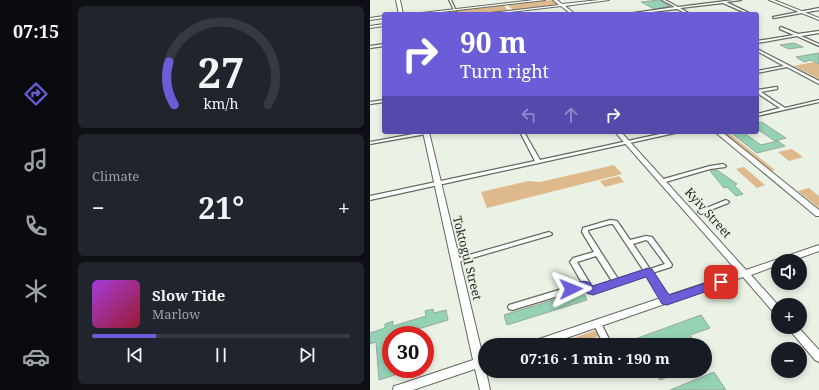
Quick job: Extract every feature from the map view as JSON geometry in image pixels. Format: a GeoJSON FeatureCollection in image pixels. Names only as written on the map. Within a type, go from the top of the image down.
{"type":"FeatureCollection","features":[{"type":"Feature","properties":{"kind":"main road"},"geometry":{"type":"LineString","coordinates":[[398,0],[401,12]]}},
{"type":"Feature","properties":{"kind":"main road"},"geometry":{"type":"LineString","coordinates":[[501,0],[512,12],[607,0]]}},
{"type":"Feature","properties":{"kind":"main road"},"geometry":{"type":"LineString","coordinates":[[435,12],[543,0]]}},
{"type":"Feature","properties":{"kind":"main road"},"geometry":{"type":"LineString","coordinates":[[555,0],[571,12]]}},
{"type":"Feature","properties":{"kind":"main road"},"geometry":{"type":"LineString","coordinates":[[771,0],[819,18]]}},
{"type":"Feature","properties":{"kind":"main road"},"geometry":{"type":"LineString","coordinates":[[370,19],[382,17]]}},
{"type":"Feature","properties":{"kind":"main road"},"geometry":{"type":"LineString","coordinates":[[370,27],[382,25]]}},
{"type":"Feature","properties":{"kind":"main road","name":"Toktogul Street"},"geometry":{"type":"LineString","coordinates":[[426,134],[436,183],[478,347]]}},
{"type":"Feature","properties":{"kind":"main road","name":"Kyiv Street"},"geometry":{"type":"LineString","coordinates":[[620,134],[771,304]]}},
{"type":"Feature","properties":{"kind":"main road"},"geometry":{"type":"LineString","coordinates":[[720,134],[819,214]]}},
{"type":"Feature","properties":{"kind":"main road"},"geometry":{"type":"LineString","coordinates":[[802,254],[819,248]]}},
{"type":"Feature","properties":{"kind":"main road"},"geometry":{"type":"LineString","coordinates":[[553,338],[771,265]]}},
{"type":"Feature","properties":{"kind":"main road"},"geometry":{"type":"LineString","coordinates":[[798,334],[819,357]]}},
{"type":"Feature","properties":{"kind":"main road"},"geometry":{"type":"LineString","coordinates":[[398,390],[478,363]]}},
{"type":"Feature","properties":{"kind":"main road","name":"Toktogul Street"},"geometry":{"type":"LineString","coordinates":[[484,378],[485,390]]}},
{"type":"Feature","properties":{"kind":"street"},"geometry":{"type":"LineString","coordinates":[[450,0],[455,10]]}},
{"type":"Feature","properties":{"kind":"street"},"geometry":{"type":"LineString","coordinates":[[663,0],[686,12]]}},
{"type":"Feature","properties":{"kind":"street"},"geometry":{"type":"LineString","coordinates":[[645,12],[740,0]]}},
{"type":"Feature","properties":{"kind":"street"},"geometry":{"type":"LineString","coordinates":[[723,2],[746,12]]}},
{"type":"Feature","properties":{"kind":"street"},"geometry":{"type":"LineString","coordinates":[[774,16],[819,10]]}},
{"type":"Feature","properties":{"kind":"street"},"geometry":{"type":"LineString","coordinates":[[782,28],[819,44]]}},
{"type":"Feature","properties":{"kind":"street"},"geometry":{"type":"LineString","coordinates":[[759,42],[819,32]]}},
{"type":"Feature","properties":{"kind":"street"},"geometry":{"type":"LineString","coordinates":[[370,47],[382,45]]}},
{"type":"Feature","properties":{"kind":"street"},"geometry":{"type":"LineString","coordinates":[[759,51],[819,83]]}},
{"type":"Feature","properties":{"kind":"street"},"geometry":{"type":"LineString","coordinates":[[759,72],[787,66]]}},
{"type":"Feature","properties":{"kind":"street"},"geometry":{"type":"LineString","coordinates":[[759,91],[776,88]]}},
{"type":"Feature","properties":{"kind":"street"},"geometry":{"type":"LineString","coordinates":[[759,92],[784,109]]}},
{"type":"Feature","properties":{"kind":"street"},"geometry":{"type":"LineString","coordinates":[[370,103],[382,101]]}},
{"type":"Feature","properties":{"kind":"street"},"geometry":{"type":"LineString","coordinates":[[759,115],[819,101]]}},
{"type":"Feature","properties":{"kind":"street"},"geometry":{"type":"LineString","coordinates":[[370,143],[416,134]]}},
{"type":"Feature","properties":{"kind":"street"},"geometry":{"type":"LineString","coordinates":[[523,134],[538,162]]}},
{"type":"Feature","properties":{"kind":"street"},"geometry":{"type":"LineString","coordinates":[[370,198],[665,134]]}},
{"type":"Feature","properties":{"kind":"street"},"geometry":{"type":"LineString","coordinates":[[662,181],[723,166]]}},
{"type":"Feature","properties":{"kind":"street"},"geometry":{"type":"LineString","coordinates":[[701,212],[726,202]]}},
{"type":"Feature","properties":{"kind":"street"},"geometry":{"type":"LineString","coordinates":[[616,282],[585,232],[588,227],[613,221],[667,300]]}},
{"type":"Feature","properties":{"kind":"street"},"geometry":{"type":"LineString","coordinates":[[455,261],[549,234]]}},
{"type":"Feature","properties":{"kind":"street"},"geometry":{"type":"LineString","coordinates":[[597,253],[573,262],[590,290],[669,265],[650,239],[646,238],[629,243]]}},
{"type":"Feature","properties":{"kind":"street"},"geometry":{"type":"LineString","coordinates":[[512,307],[586,285]]}},
{"type":"Feature","properties":{"kind":"street"},"geometry":{"type":"LineString","coordinates":[[597,323],[604,338]]}},
{"type":"Feature","properties":{"kind":"shaded area"},"geometry":{"type":"Polygon","coordinates":[[[552,0],[559,5],[513,10],[508,5],[552,0]]]}},
{"type":"Feature","properties":{"kind":"shaded area"},"geometry":{"type":"Polygon","coordinates":[[[504,5],[508,11],[498,12],[442,12],[504,5]]]}},
{"type":"Feature","properties":{"kind":"shaded area"},"geometry":{"type":"Polygon","coordinates":[[[814,62],[819,64],[819,79],[794,66],[814,62]]]}},
{"type":"Feature","properties":{"kind":"shaded area"},"geometry":{"type":"Polygon","coordinates":[[[725,134],[730,134],[775,170],[772,171],[725,134]]]}},
{"type":"Feature","properties":{"kind":"shaded area"},"geometry":{"type":"Polygon","coordinates":[[[792,149],[803,157],[789,161],[778,152],[792,149]]]}},
{"type":"Feature","properties":{"kind":"shaded area"},"geometry":{"type":"Polygon","coordinates":[[[614,165],[622,174],[487,208],[481,192],[528,181],[540,182],[614,165]]]}},
{"type":"Feature","properties":{"kind":"shaded area"},"geometry":{"type":"Polygon","coordinates":[[[744,167],[765,185],[757,188],[736,169],[744,167]]]}},
{"type":"Feature","properties":{"kind":"shaded area"},"geometry":{"type":"Polygon","coordinates":[[[619,176],[624,182],[605,187],[600,181],[619,176]]]}},
{"type":"Feature","properties":{"kind":"shaded area"},"geometry":{"type":"Polygon","coordinates":[[[809,188],[819,196],[819,208],[798,191],[809,188]]]}},
{"type":"Feature","properties":{"kind":"shaded area"},"geometry":{"type":"Polygon","coordinates":[[[596,330],[599,336],[593,338],[574,338],[596,330]]]}},
{"type":"Feature","properties":{"kind":"building"},"geometry":{"type":"Polygon","coordinates":[[[659,0],[670,6],[654,9],[641,2],[659,0]]]}},
{"type":"Feature","properties":{"kind":"building"},"geometry":{"type":"Polygon","coordinates":[[[794,43],[803,47],[789,49],[780,45],[794,43]]]}},
{"type":"Feature","properties":{"kind":"building"},"geometry":{"type":"Polygon","coordinates":[[[819,53],[819,64],[811,60],[804,62],[796,57],[819,53]]]}},
{"type":"Feature","properties":{"kind":"building"},"geometry":{"type":"Polygon","coordinates":[[[762,122],[786,138],[775,141],[759,130],[759,123],[762,122]]]}},
{"type":"Feature","properties":{"kind":"building"},"geometry":{"type":"Polygon","coordinates":[[[733,134],[746,134],[761,145],[778,141],[785,146],[757,153],[733,134]]]}},
{"type":"Feature","properties":{"kind":"building"},"geometry":{"type":"Polygon","coordinates":[[[717,170],[737,184],[734,185],[743,194],[736,196],[727,187],[724,188],[710,171],[717,170]]]}},
{"type":"Feature","properties":{"kind":"building"},"geometry":{"type":"Polygon","coordinates":[[[583,291],[587,300],[507,325],[504,315],[583,291]]]}},
{"type":"Feature","properties":{"kind":"building"},"geometry":{"type":"Polygon","coordinates":[[[433,309],[434,313],[446,310],[448,320],[428,326],[393,326],[426,316],[425,311],[433,309]]]}},
{"type":"Feature","properties":{"kind":"building"},"geometry":{"type":"Polygon","coordinates":[[[701,315],[710,328],[690,335],[692,338],[638,338],[701,315]]]}},
{"type":"Feature","properties":{"kind":"building"},"geometry":{"type":"Polygon","coordinates":[[[393,321],[393,326],[385,326],[385,324],[393,321]]]}},
{"type":"Feature","properties":{"kind":"building"},"geometry":{"type":"Polygon","coordinates":[[[382,329],[382,378],[385,378],[379,380],[376,342],[370,344],[370,333],[382,329]]]}},
{"type":"Feature","properties":{"kind":"building"},"geometry":{"type":"Polygon","coordinates":[[[714,372],[726,390],[670,390],[699,378],[712,378],[712,373],[714,372]]]}},
{"type":"Feature","properties":{"kind":"route"},"geometry":{"type":"LineString","coordinates":[[571,289],[586,285],[590,290],[593,290],[648,272],[667,300],[721,282]]}}]}
